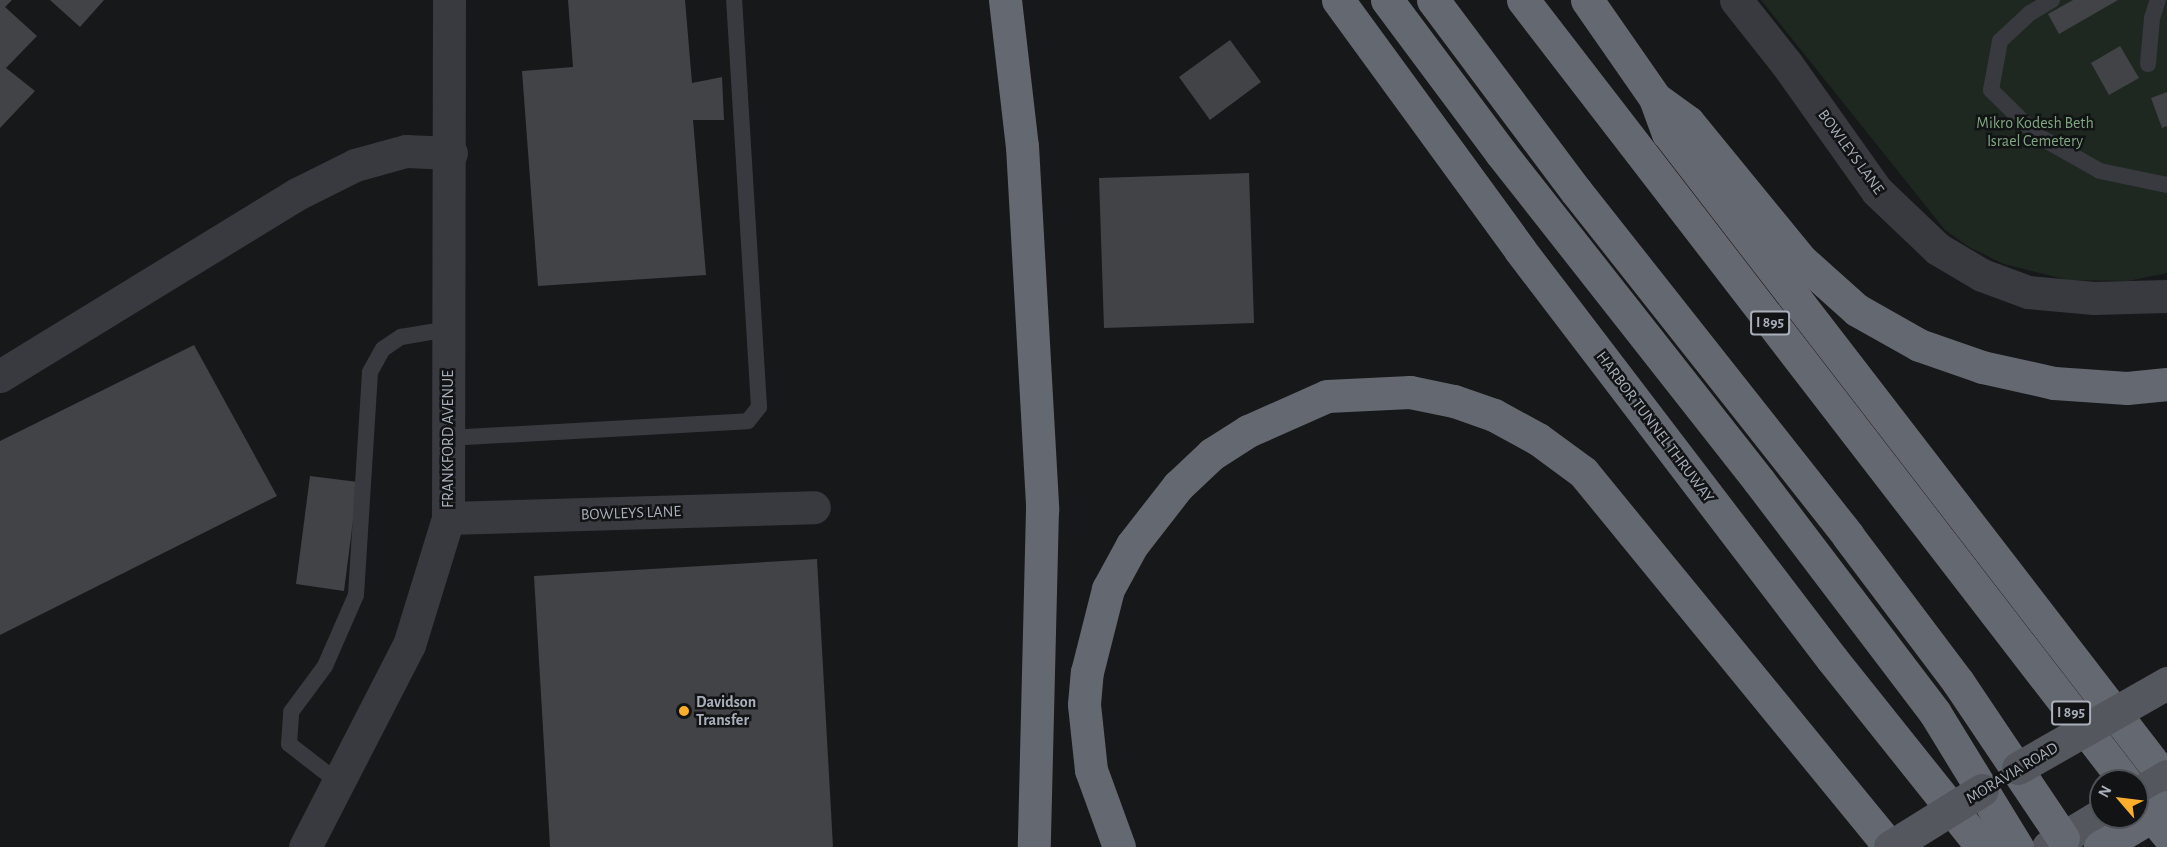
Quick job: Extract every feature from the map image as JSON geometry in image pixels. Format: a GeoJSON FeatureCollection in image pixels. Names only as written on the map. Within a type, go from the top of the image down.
{"type":"FeatureCollection","features":[{"type":"Feature","properties":{"kind":"highway"},"geometry":{"type":"LineString","coordinates":[[1005,0],[1022,146],[1042,509],[1034,847]]}},
{"type":"Feature","properties":{"kind":"highway","name":"HARBOR TUNNEL THRUWAY"},"geometry":{"type":"LineString","coordinates":[[1338,0],[1527,259],[1832,659],[1982,847]]}},
{"type":"Feature","properties":{"kind":"highway"},"geometry":{"type":"LineString","coordinates":[[1387,0],[1501,153],[1760,481],[1935,713],[2017,847]]}},
{"type":"Feature","properties":{"kind":"highway"},"geometry":{"type":"LineString","coordinates":[[1433,0],[1958,682],[2018,768],[2056,842]]}},
{"type":"Feature","properties":{"kind":"highway","name":"I 895"},"geometry":{"type":"LineString","coordinates":[[1524,0],[2116,769]]}},
{"type":"Feature","properties":{"kind":"highway"},"geometry":{"type":"LineString","coordinates":[[1587,0],[1655,98],[1668,133],[2167,782]]}},
{"type":"Feature","properties":{"kind":"highway"},"geometry":{"type":"LineString","coordinates":[[1655,98],[1688,122],[1800,260],[1857,310],[1919,345],[1982,367],[2054,383],[2127,388],[2167,384]]}},
{"type":"Feature","properties":{"kind":"highway"},"geometry":{"type":"LineString","coordinates":[[1119,847],[1092,770],[1084,704],[1086,672],[1108,589],[1132,544],[1178,486],[1212,454],[1248,431],[1327,396],[1410,392],[1454,401],[1494,416],[1538,439],[1583,472],[1890,847]]}},
{"type":"Feature","properties":{"kind":"highway"},"geometry":{"type":"LineString","coordinates":[[1014,847],[1036,773]]}},
{"type":"Feature","properties":{"kind":"highway"},"geometry":{"type":"LineString","coordinates":[[2100,847],[2167,807]]}},
{"type":"Feature","properties":{"kind":"highway"},"geometry":{"type":"LineString","coordinates":[[2149,811],[2167,834]]}},
{"type":"Feature","properties":{"kind":"main road","name":"MORAVIA ROAD"},"geometry":{"type":"LineString","coordinates":[[1890,847],[2018,768],[2167,683]]}},
{"type":"Feature","properties":{"kind":"main road"},"geometry":{"type":"LineString","coordinates":[[2149,787],[2167,776]]}},
{"type":"Feature","properties":{"kind":"main road"},"geometry":{"type":"LineString","coordinates":[[2056,842],[2089,822]]}},
{"type":"Feature","properties":{"kind":"street","name":"FRANKFORD AVENUE"},"geometry":{"type":"LineString","coordinates":[[305,847],[409,645],[448,518],[450,0]]}},
{"type":"Feature","properties":{"kind":"street","name":"BOWLEYS LANE"},"geometry":{"type":"LineString","coordinates":[[1736,0],[1876,191],[1938,249],[1982,275],[2028,292],[2094,298],[2167,296]]}},
{"type":"Feature","properties":{"kind":"street"},"geometry":{"type":"LineString","coordinates":[[0,376],[297,194],[355,165],[406,151],[451,153]]}},
{"type":"Feature","properties":{"kind":"street","name":"BOWLEYS LANE"},"geometry":{"type":"LineString","coordinates":[[448,518],[814,507]]}},
{"type":"Feature","properties":{"kind":"lane"},"geometry":{"type":"LineString","coordinates":[[448,438],[748,421],[759,407],[734,0]]}},
{"type":"Feature","properties":{"kind":"lane"},"geometry":{"type":"LineString","coordinates":[[2052,0],[2030,13],[2000,40],[1991,90],[2038,136],[2100,171],[2167,185]]}},
{"type":"Feature","properties":{"kind":"lane"},"geometry":{"type":"LineString","coordinates":[[2148,64],[2152,18],[2158,0]]}},
{"type":"Feature","properties":{"kind":"lane"},"geometry":{"type":"LineString","coordinates":[[338,782],[289,744],[291,712],[325,666],[356,596],[370,372],[383,349],[401,337],[449,329]]}},
{"type":"Feature","properties":{"kind":"green space","name":"Mikro Kodesh Beth Israel Cemetery"},"geometry":{"type":"Polygon","coordinates":[[[1761,0],[2167,0],[2167,273],[2128,281],[2068,280],[2004,264],[1969,247],[1945,230],[1761,0]]]}},
{"type":"Feature","properties":{"kind":"building"},"geometry":{"type":"Polygon","coordinates":[[[0,0],[12,0],[5,7],[37,36],[6,68],[35,91],[0,128],[0,0]]]}},
{"type":"Feature","properties":{"kind":"building"},"geometry":{"type":"Polygon","coordinates":[[[50,0],[104,0],[80,27],[50,0]]]}},
{"type":"Feature","properties":{"kind":"building"},"geometry":{"type":"Polygon","coordinates":[[[568,0],[685,0],[692,83],[722,77],[724,120],[693,120],[706,275],[538,286],[522,71],[573,67],[568,0]]]}},
{"type":"Feature","properties":{"kind":"building"},"geometry":{"type":"Polygon","coordinates":[[[2073,0],[2118,0],[2059,34],[2048,14],[2073,0]]]}},
{"type":"Feature","properties":{"kind":"building"},"geometry":{"type":"Polygon","coordinates":[[[1230,40],[1261,82],[1210,120],[1179,77],[1230,40]]]}},
{"type":"Feature","properties":{"kind":"building"},"geometry":{"type":"Polygon","coordinates":[[[2120,46],[2139,78],[2109,95],[2091,63],[2120,46]]]}},
{"type":"Feature","properties":{"kind":"building"},"geometry":{"type":"Polygon","coordinates":[[[2167,92],[2167,126],[2162,128],[2151,98],[2167,92]]]}},
{"type":"Feature","properties":{"kind":"building"},"geometry":{"type":"Polygon","coordinates":[[[1249,173],[1254,323],[1104,328],[1099,178],[1249,173]]]}},
{"type":"Feature","properties":{"kind":"building"},"geometry":{"type":"Polygon","coordinates":[[[194,345],[277,496],[0,635],[0,441],[194,345]]]}},
{"type":"Feature","properties":{"kind":"building"},"geometry":{"type":"Polygon","coordinates":[[[310,476],[358,482],[344,591],[296,584],[310,476]]]}},
{"type":"Feature","properties":{"kind":"building","name":"Davidson Transfer"},"geometry":{"type":"Polygon","coordinates":[[[817,559],[833,847],[550,847],[534,576],[817,559]]]}},
{"type":"Feature","properties":{"kind":"place","name":"Davidson Transfer"},"geometry":{"type":"Point","coordinates":[684,711]}}]}
